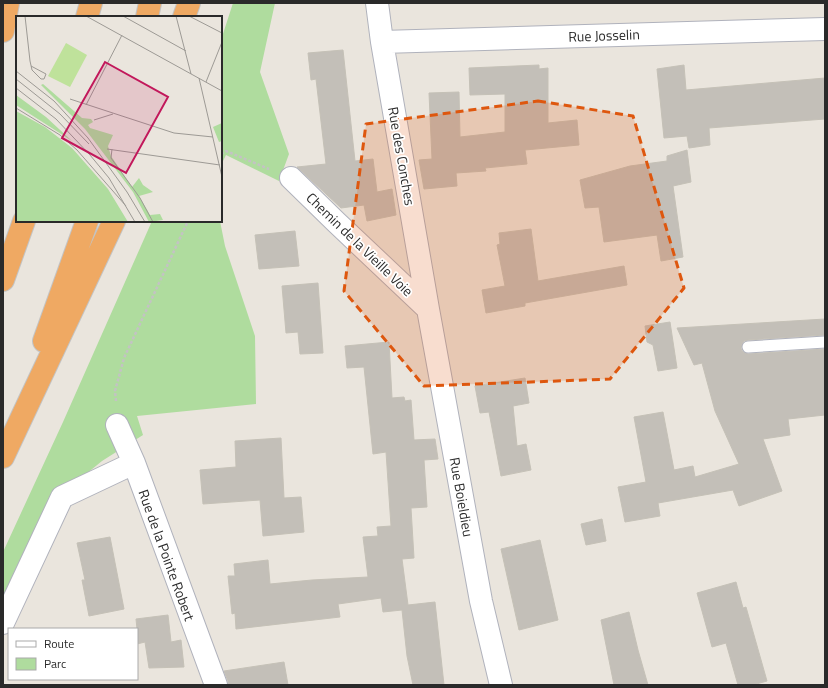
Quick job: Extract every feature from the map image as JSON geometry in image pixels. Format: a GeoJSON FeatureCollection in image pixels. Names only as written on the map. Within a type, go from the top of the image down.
{"type":"FeatureCollection","features":[{"type":"Feature","properties":{"kind":"highway"},"geometry":{"type":"LineString","coordinates":[[3,31],[8,3]]}},
{"type":"Feature","properties":{"kind":"highway"},"geometry":{"type":"LineString","coordinates":[[87,16],[91,3]]}},
{"type":"Feature","properties":{"kind":"highway"},"geometry":{"type":"LineString","coordinates":[[147,16],[150,3]]}},
{"type":"Feature","properties":{"kind":"highway"},"geometry":{"type":"LineString","coordinates":[[184,16],[189,3]]}},
{"type":"Feature","properties":{"kind":"highway"},"geometry":{"type":"LineString","coordinates":[[3,280],[24,222]]}},
{"type":"Feature","properties":{"kind":"highway"},"geometry":{"type":"LineString","coordinates":[[4,455],[86,222]]}},
{"type":"Feature","properties":{"kind":"highway"},"geometry":{"type":"LineString","coordinates":[[4,455],[114,222]]}},
{"type":"Feature","properties":{"kind":"street","name":"Rue des Conches"},"geometry":{"type":"LineString","coordinates":[[377,3],[382,42],[428,309]]}},
{"type":"Feature","properties":{"kind":"street","name":"Rue Josselin"},"geometry":{"type":"LineString","coordinates":[[382,42],[825,29]]}},
{"type":"Feature","properties":{"kind":"street","name":"Chemin de la Vieille Voie"},"geometry":{"type":"LineString","coordinates":[[291,178],[428,309]]}},
{"type":"Feature","properties":{"kind":"street","name":"Rue Boieldieu"},"geometry":{"type":"LineString","coordinates":[[428,309],[481,601],[501,685]]}},
{"type":"Feature","properties":{"kind":"street","name":"Rue de la Pointe Robert"},"geometry":{"type":"LineString","coordinates":[[116,425],[134,464],[216,685]]}},
{"type":"Feature","properties":{"kind":"street"},"geometry":{"type":"LineString","coordinates":[[3,623],[62,497],[134,464]]}},
{"type":"Feature","properties":{"kind":"lane"},"geometry":{"type":"LineString","coordinates":[[748,347],[825,342]]}},
{"type":"Feature","properties":{"kind":"path"},"geometry":{"type":"LineString","coordinates":[[222,153],[226,151],[291,178]]}},
{"type":"Feature","properties":{"kind":"path"},"geometry":{"type":"LineString","coordinates":[[116,425],[115,391],[124,358],[188,222]]}},
{"type":"Feature","properties":{"kind":"highlighted area"},"geometry":{"type":"Polygon","coordinates":[[[538,101],[633,116],[684,288],[610,379],[424,386],[344,291],[366,124],[538,101]]]}},
{"type":"Feature","properties":{"kind":"green space"},"geometry":{"type":"Polygon","coordinates":[[[233,3],[275,3],[260,72],[289,154],[279,181],[226,155],[222,163],[222,37],[233,3]]]}},
{"type":"Feature","properties":{"kind":"green space"},"geometry":{"type":"Polygon","coordinates":[[[152,222],[220,222],[225,246],[255,336],[256,404],[137,416],[143,435],[102,461],[75,483],[3,624],[3,552],[63,422],[152,222]]]}},
{"type":"Feature","properties":{"kind":"building"},"geometry":{"type":"Polygon","coordinates":[[[343,50],[355,161],[373,159],[377,192],[392,189],[396,215],[367,221],[364,205],[341,208],[297,167],[326,164],[316,79],[311,80],[308,53],[343,50]]]}},
{"type":"Feature","properties":{"kind":"building"},"geometry":{"type":"Polygon","coordinates":[[[539,65],[539,69],[548,68],[548,123],[577,120],[579,145],[525,150],[527,164],[485,168],[486,171],[456,173],[457,186],[424,189],[419,160],[432,159],[429,93],[459,92],[460,137],[505,132],[505,94],[470,95],[469,68],[539,65]]]}},
{"type":"Feature","properties":{"kind":"building"},"geometry":{"type":"Polygon","coordinates":[[[684,65],[686,90],[825,78],[825,119],[709,128],[710,145],[689,148],[687,136],[664,138],[657,69],[684,65]]]}},
{"type":"Feature","properties":{"kind":"building"},"geometry":{"type":"Polygon","coordinates":[[[687,150],[691,182],[673,186],[683,257],[661,261],[657,235],[604,242],[599,207],[585,208],[580,180],[630,166],[667,161],[667,156],[687,150]]]}},
{"type":"Feature","properties":{"kind":"building"},"geometry":{"type":"Polygon","coordinates":[[[531,229],[538,281],[624,266],[627,285],[525,303],[525,306],[486,313],[482,290],[505,286],[497,245],[500,244],[499,233],[531,229]]]}},
{"type":"Feature","properties":{"kind":"building"},"geometry":{"type":"Polygon","coordinates":[[[295,231],[299,266],[259,269],[255,235],[295,231]]]}},
{"type":"Feature","properties":{"kind":"building"},"geometry":{"type":"Polygon","coordinates":[[[318,283],[323,353],[300,354],[298,332],[286,333],[282,286],[318,283]]]}},
{"type":"Feature","properties":{"kind":"building"},"geometry":{"type":"Polygon","coordinates":[[[825,319],[825,335],[748,340],[744,341],[741,348],[742,351],[748,354],[825,349],[825,415],[788,419],[790,435],[763,439],[782,491],[739,506],[733,490],[658,503],[660,516],[625,522],[618,487],[646,482],[634,417],[663,412],[674,470],[693,466],[695,477],[739,464],[715,411],[702,363],[694,365],[677,328],[825,319]]]}},
{"type":"Feature","properties":{"kind":"building"},"geometry":{"type":"Polygon","coordinates":[[[670,322],[677,368],[658,371],[653,345],[647,342],[645,326],[670,322]]]}},
{"type":"Feature","properties":{"kind":"building"},"geometry":{"type":"Polygon","coordinates":[[[389,342],[392,398],[404,397],[405,401],[411,400],[414,440],[435,439],[438,459],[424,460],[427,507],[411,508],[414,558],[402,559],[408,605],[435,602],[444,685],[413,685],[407,656],[402,610],[383,612],[381,598],[338,604],[340,617],[236,629],[235,613],[232,614],[228,576],[235,576],[234,564],[268,560],[270,584],[368,577],[363,537],[378,536],[377,527],[391,526],[386,452],[373,454],[364,367],[347,368],[345,346],[389,342]]]}},
{"type":"Feature","properties":{"kind":"building"},"geometry":{"type":"Polygon","coordinates":[[[525,378],[529,403],[513,406],[517,446],[526,444],[531,470],[501,476],[489,412],[480,413],[475,386],[525,378]]]}},
{"type":"Feature","properties":{"kind":"building"},"geometry":{"type":"Polygon","coordinates":[[[281,438],[284,498],[301,497],[304,532],[263,536],[260,500],[203,504],[200,470],[236,467],[235,441],[281,438]]]}},
{"type":"Feature","properties":{"kind":"building"},"geometry":{"type":"Polygon","coordinates":[[[602,519],[606,541],[586,545],[581,524],[602,519]]]}},
{"type":"Feature","properties":{"kind":"building"},"geometry":{"type":"Polygon","coordinates":[[[110,537],[124,609],[89,616],[82,580],[85,580],[77,543],[110,537]]]}},
{"type":"Feature","properties":{"kind":"building"},"geometry":{"type":"Polygon","coordinates":[[[540,540],[558,620],[519,630],[501,549],[540,540]]]}},
{"type":"Feature","properties":{"kind":"building"},"geometry":{"type":"Polygon","coordinates":[[[736,582],[743,608],[746,607],[767,681],[753,685],[738,685],[726,643],[712,647],[697,593],[736,582]]]}},
{"type":"Feature","properties":{"kind":"building"},"geometry":{"type":"Polygon","coordinates":[[[629,612],[648,685],[614,685],[601,620],[629,612]]]}},
{"type":"Feature","properties":{"kind":"building"},"geometry":{"type":"Polygon","coordinates":[[[168,615],[171,642],[181,640],[184,667],[149,668],[145,642],[138,644],[138,628],[136,619],[168,615]]]}},
{"type":"Feature","properties":{"kind":"building"},"geometry":{"type":"Polygon","coordinates":[[[284,662],[288,685],[228,685],[224,671],[284,662]]]}}]}
